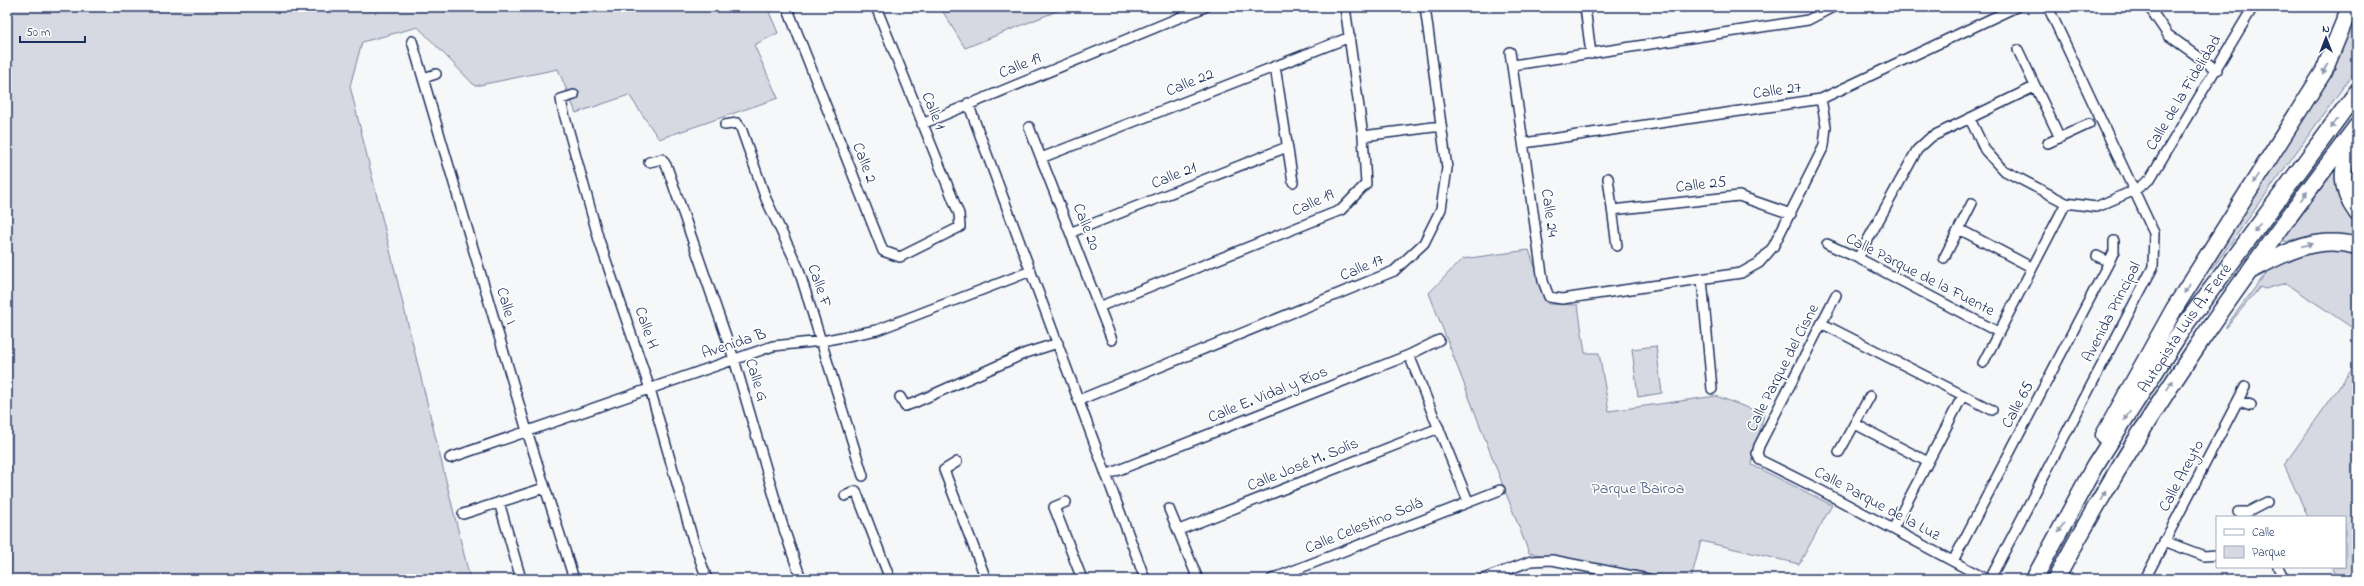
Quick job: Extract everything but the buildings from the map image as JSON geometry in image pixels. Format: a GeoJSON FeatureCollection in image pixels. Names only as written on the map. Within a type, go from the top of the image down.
{"type":"FeatureCollection","features":[{"type":"Feature","properties":{"kind":"highway"},"geometry":{"type":"LineString","coordinates":[[2094,467],[2106,428],[2174,309],[2324,71],[2350,7]]}},
{"type":"Feature","properties":{"kind":"highway","name":"Autopista Luis A. Ferré"},"geometry":{"type":"LineString","coordinates":[[2034,579],[2094,467],[2185,326],[2357,92]]}},
{"type":"Feature","properties":{"kind":"highway"},"geometry":{"type":"LineString","coordinates":[[2356,126],[2345,158],[2343,181],[2346,194],[2357,213]]}},
{"type":"Feature","properties":{"kind":"highway","name":"Autopista Luis A. Ferré"},"geometry":{"type":"LineString","coordinates":[[2056,579],[2150,415],[2247,272],[2356,126]]}},
{"type":"Feature","properties":{"kind":"highway"},"geometry":{"type":"LineString","coordinates":[[2247,272],[2286,251],[2309,244],[2330,242],[2357,246]]}},
{"type":"Feature","properties":{"kind":"street","name":"Calle 2"},"geometry":{"type":"LineString","coordinates":[[787,7],[883,251],[900,257],[960,227]]}},
{"type":"Feature","properties":{"kind":"street","name":"Calle 1"},"geometry":{"type":"LineString","coordinates":[[876,7],[959,214],[960,227]]}},
{"type":"Feature","properties":{"kind":"street","name":"Calle 19"},"geometry":{"type":"LineString","coordinates":[[922,124],[980,98],[1205,7]]}},
{"type":"Feature","properties":{"kind":"street","name":"Calle 19"},"geometry":{"type":"LineString","coordinates":[[1101,306],[1341,210],[1366,184],[1363,136],[1345,7]]}},
{"type":"Feature","properties":{"kind":"street","name":"Calle 17"},"geometry":{"type":"LineString","coordinates":[[1079,400],[1394,271],[1424,243],[1441,209],[1447,168],[1425,7]]}},
{"type":"Feature","properties":{"kind":"street"},"geometry":{"type":"LineString","coordinates":[[1586,7],[1592,54]]}},
{"type":"Feature","properties":{"kind":"street"},"geometry":{"type":"LineString","coordinates":[[1513,64],[1592,54],[1808,20],[1833,7]]}},
{"type":"Feature","properties":{"kind":"street","name":"Calle 27"},"geometry":{"type":"LineString","coordinates":[[1524,143],[1821,100],[2016,7]]}},
{"type":"Feature","properties":{"kind":"street","name":"Avenida Principal"},"geometry":{"type":"LineString","coordinates":[[1990,579],[2153,267],[2154,233],[2048,7]]}},
{"type":"Feature","properties":{"kind":"street"},"geometry":{"type":"LineString","coordinates":[[2149,7],[2168,35],[2216,70]]}},
{"type":"Feature","properties":{"kind":"street","name":"Calle de la Fidelidad"},"geometry":{"type":"LineString","coordinates":[[2066,203],[2096,207],[2135,190],[2150,179],[2253,7]]}},
{"type":"Feature","properties":{"kind":"street","name":"Calle 22"},"geometry":{"type":"LineString","coordinates":[[1042,158],[1350,37]]}},
{"type":"Feature","properties":{"kind":"street","name":"Calle I"},"geometry":{"type":"LineString","coordinates":[[412,41],[544,488],[574,579]]}},
{"type":"Feature","properties":{"kind":"street"},"geometry":{"type":"LineString","coordinates":[[2018,50],[2034,87],[2060,138]]}},
{"type":"Feature","properties":{"kind":"street","name":"Calle 24"},"geometry":{"type":"LineString","coordinates":[[1510,52],[1513,64],[1543,280],[1549,297],[1562,299],[1741,273],[1758,263],[1773,247],[1824,146],[1826,126],[1821,100]]}},
{"type":"Feature","properties":{"kind":"street"},"geometry":{"type":"LineString","coordinates":[[1274,66],[1292,182]]}},
{"type":"Feature","properties":{"kind":"street"},"geometry":{"type":"LineString","coordinates":[[423,78],[436,74]]}},
{"type":"Feature","properties":{"kind":"street"},"geometry":{"type":"LineString","coordinates":[[1858,258],[1917,150],[1931,137],[2034,87]]}},
{"type":"Feature","properties":{"kind":"street","name":"Calle H"},"geometry":{"type":"LineString","coordinates":[[574,95],[561,99],[563,110],[599,240],[650,389],[693,540],[707,579]]}},
{"type":"Feature","properties":{"kind":"street"},"geometry":{"type":"LineString","coordinates":[[968,103],[1145,579]]}},
{"type":"Feature","properties":{"kind":"street"},"geometry":{"type":"LineString","coordinates":[[1970,119],[1985,150],[2003,170],[2066,203],[2031,267],[1983,363]]}},
{"type":"Feature","properties":{"kind":"street","name":"Calle F"},"geometry":{"type":"LineString","coordinates":[[725,125],[737,123],[741,128],[766,199],[798,267],[864,476]]}},
{"type":"Feature","properties":{"kind":"street"},"geometry":{"type":"LineString","coordinates":[[2048,143],[2089,124]]}},
{"type":"Feature","properties":{"kind":"street"},"geometry":{"type":"LineString","coordinates":[[1363,136],[1441,126]]}},
{"type":"Feature","properties":{"kind":"street","name":"Calle 20"},"geometry":{"type":"LineString","coordinates":[[1029,127],[1101,306],[1112,340]]}},
{"type":"Feature","properties":{"kind":"street","name":"Calle 21"},"geometry":{"type":"LineString","coordinates":[[1072,232],[1287,147]]}},
{"type":"Feature","properties":{"kind":"street","name":"Calle G"},"geometry":{"type":"LineString","coordinates":[[649,162],[662,159],[667,167],[734,359],[782,523],[801,579]]}},
{"type":"Feature","properties":{"kind":"street"},"geometry":{"type":"LineString","coordinates":[[1608,178],[1616,246]]}},
{"type":"Feature","properties":{"kind":"street","name":"Calle 25"},"geometry":{"type":"LineString","coordinates":[[1612,210],[1739,196],[1790,214]]}},
{"type":"Feature","properties":{"kind":"street"},"geometry":{"type":"LineString","coordinates":[[1944,258],[1972,203]]}},
{"type":"Feature","properties":{"kind":"street"},"geometry":{"type":"LineString","coordinates":[[1958,229],[2031,267]]}},
{"type":"Feature","properties":{"kind":"street","name":"Calle 65"},"geometry":{"type":"LineString","coordinates":[[1953,561],[2109,262],[2114,251],[2114,241]]}},
{"type":"Feature","properties":{"kind":"street","name":"Calle Parque de la Fuente"},"geometry":{"type":"LineString","coordinates":[[1827,244],[1858,258],[1998,332]]}},
{"type":"Feature","properties":{"kind":"street"},"geometry":{"type":"LineString","coordinates":[[2097,256],[2109,262]]}},
{"type":"Feature","properties":{"kind":"street","name":"Avenida B"},"geometry":{"type":"LineString","coordinates":[[450,458],[773,346],[822,341],[896,324],[1031,271]]}},
{"type":"Feature","properties":{"kind":"street"},"geometry":{"type":"LineString","coordinates":[[1702,279],[1712,389]]}},
{"type":"Feature","properties":{"kind":"street","name":"Calle Parque del Cisne"},"geometry":{"type":"LineString","coordinates":[[1757,454],[1823,324],[1836,295]]}},
{"type":"Feature","properties":{"kind":"street"},"geometry":{"type":"LineString","coordinates":[[1823,324],[1992,410]]}},
{"type":"Feature","properties":{"kind":"street","name":"Calle E. Vidal y Ríos"},"geometry":{"type":"LineString","coordinates":[[1106,475],[1409,355],[1439,340]]}},
{"type":"Feature","properties":{"kind":"street"},"geometry":{"type":"LineString","coordinates":[[900,397],[905,406],[910,405],[1026,353],[1058,343]]}},
{"type":"Feature","properties":{"kind":"street"},"geometry":{"type":"LineString","coordinates":[[1409,355],[1468,501]]}},
{"type":"Feature","properties":{"kind":"street","name":"Calle Areyto"},"geometry":{"type":"LineString","coordinates":[[2145,579],[2245,387]]}},
{"type":"Feature","properties":{"kind":"street"},"geometry":{"type":"LineString","coordinates":[[1892,529],[1963,395]]}},
{"type":"Feature","properties":{"kind":"street"},"geometry":{"type":"LineString","coordinates":[[1839,452],[1870,396]]}},
{"type":"Feature","properties":{"kind":"street"},"geometry":{"type":"LineString","coordinates":[[2239,401],[2251,405]]}},
{"type":"Feature","properties":{"kind":"street"},"geometry":{"type":"LineString","coordinates":[[1855,424],[1928,462]]}},
{"type":"Feature","properties":{"kind":"street","name":"Calle José M. Solís"},"geometry":{"type":"LineString","coordinates":[[1179,530],[1438,428]]}},
{"type":"Feature","properties":{"kind":"street","name":"Calle Parque de la Luz"},"geometry":{"type":"LineString","coordinates":[[1757,454],[1760,460],[1986,579]]}},
{"type":"Feature","properties":{"kind":"street"},"geometry":{"type":"LineString","coordinates":[[957,462],[944,470],[986,579]]}},
{"type":"Feature","properties":{"kind":"street"},"geometry":{"type":"LineString","coordinates":[[463,514],[544,488]]}},
{"type":"Feature","properties":{"kind":"street","name":"Calle Celestino Solá"},"geometry":{"type":"LineString","coordinates":[[1272,579],[1468,501],[1500,490]]}},
{"type":"Feature","properties":{"kind":"street"},"geometry":{"type":"LineString","coordinates":[[844,496],[856,491],[890,579]]}},
{"type":"Feature","properties":{"kind":"street"},"geometry":{"type":"LineString","coordinates":[[499,502],[521,579]]}},
{"type":"Feature","properties":{"kind":"street"},"geometry":{"type":"LineString","coordinates":[[1066,502],[1054,507],[1082,579]]}},
{"type":"Feature","properties":{"kind":"street"},"geometry":{"type":"LineString","coordinates":[[2238,512],[2254,514],[2267,502]]}},
{"type":"Feature","properties":{"kind":"street"},"geometry":{"type":"LineString","coordinates":[[1170,509],[1198,579]]}},
{"type":"Feature","properties":{"kind":"street"},"geometry":{"type":"LineString","coordinates":[[2164,542],[2204,556],[2216,555]]}},
{"type":"Feature","properties":{"kind":"street"},"geometry":{"type":"LineString","coordinates":[[1483,579],[1531,561],[1552,560],[1613,576],[1648,579]]}},
{"type":"Feature","properties":{"kind":"street"},"geometry":{"type":"LineString","coordinates":[[2278,568],[2284,579]]}},
{"type":"Feature","properties":{"kind":"green space"},"geometry":{"type":"Polygon","coordinates":[[[7,7],[767,7],[778,33],[754,45],[778,98],[659,139],[629,95],[576,113],[558,69],[475,86],[418,27],[362,42],[350,86],[470,579],[7,579],[7,7]]]}},
{"type":"Feature","properties":{"kind":"green space"},"geometry":{"type":"Polygon","coordinates":[[[940,7],[1067,7],[965,48],[940,7]]]}},
{"type":"Feature","properties":{"kind":"green space"},"geometry":{"type":"Polygon","coordinates":[[[2357,9],[2357,68],[2212,269],[2206,266],[2338,57],[2357,9]]]}},
{"type":"Feature","properties":{"kind":"green space"},"geometry":{"type":"Polygon","coordinates":[[[2357,152],[2357,205],[2352,191],[2350,172],[2357,152]]]}},
{"type":"Feature","properties":{"kind":"green space"},"geometry":{"type":"Polygon","coordinates":[[[2334,171],[2337,172],[2357,216],[2357,239],[2339,236],[2313,236],[2286,242],[2283,240],[2334,171]]]}},
{"type":"Feature","properties":{"kind":"green space","name":"Parque Bairoa"},"geometry":{"type":"Polygon","coordinates":[[[1529,250],[1548,304],[1578,305],[1585,353],[1599,353],[1609,411],[1716,396],[1764,414],[1752,465],[1832,505],[1799,564],[1701,541],[1691,579],[1682,579],[1529,553],[1429,293],[1462,259],[1529,250]]]}},
{"type":"Feature","properties":{"kind":"green space"},"geometry":{"type":"Polygon","coordinates":[[[2332,250],[2357,252],[2357,331],[2286,283],[2265,289],[2260,287],[2226,328],[2270,268],[2303,252],[2332,250]]]}},
{"type":"Feature","properties":{"kind":"green space"},"geometry":{"type":"Polygon","coordinates":[[[1656,346],[1662,393],[1638,397],[1632,349],[1656,346]]]}},
{"type":"Feature","properties":{"kind":"green space"},"geometry":{"type":"Polygon","coordinates":[[[2357,362],[2357,579],[2337,579],[2332,568],[2346,568],[2346,516],[2308,516],[2284,465],[2357,362]]]}}]}
